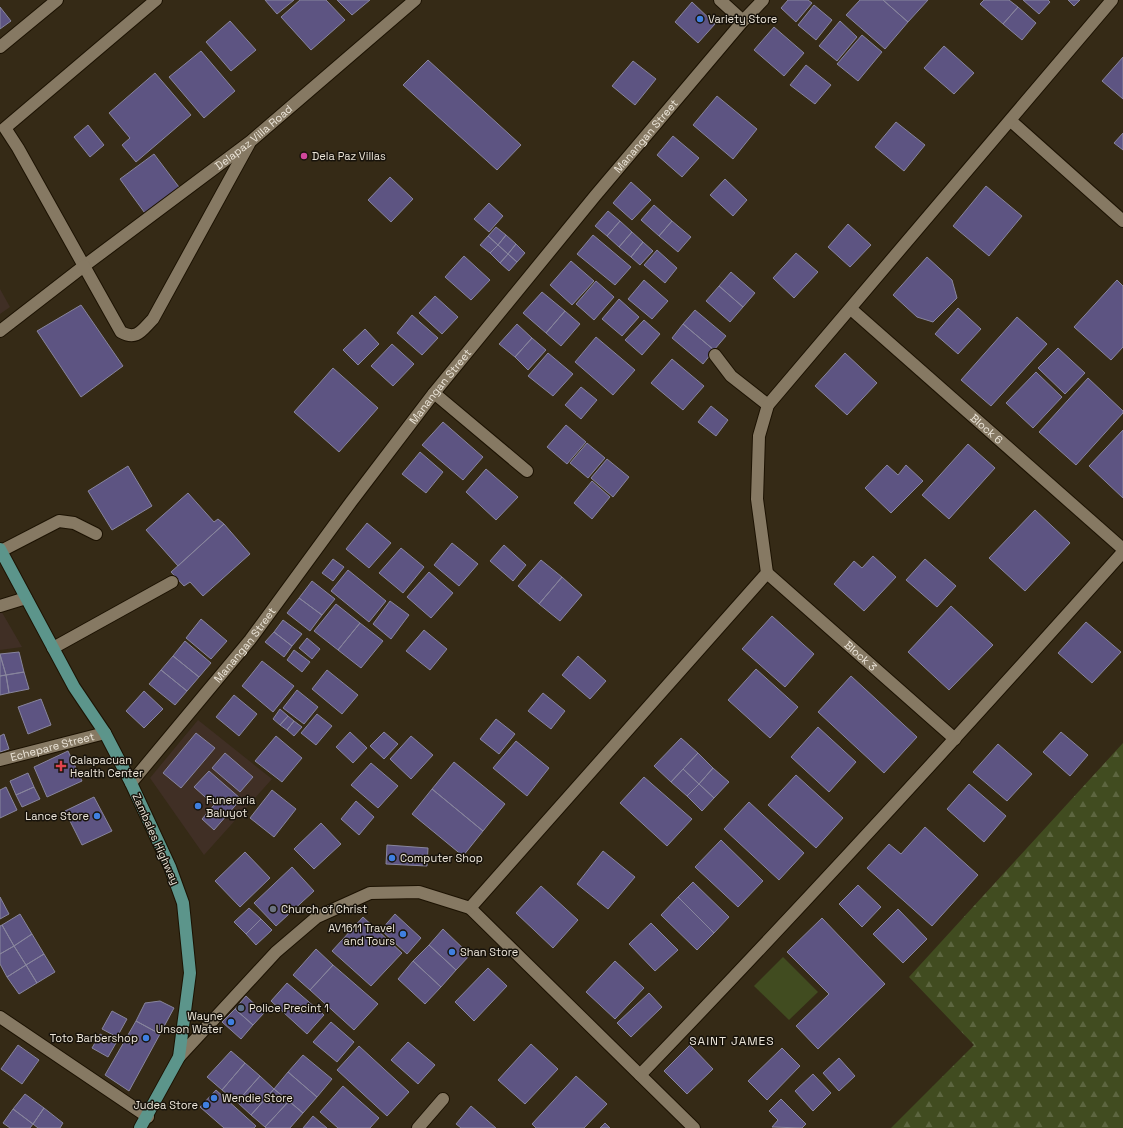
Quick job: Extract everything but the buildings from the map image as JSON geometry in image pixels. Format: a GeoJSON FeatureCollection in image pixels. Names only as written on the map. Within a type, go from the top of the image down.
{"type":"FeatureCollection","features":[{"type":"Feature","properties":{"kind":"main road","name":"Zambales Highway"},"geometry":{"type":"LineString","coordinates":[[1,550],[74,687],[105,733],[131,783],[170,867],[183,903],[190,973],[179,1057],[148,1117],[140,1128]]}},
{"type":"Feature","properties":{"kind":"street"},"geometry":{"type":"LineString","coordinates":[[0,47],[58,0]]}},
{"type":"Feature","properties":{"kind":"street"},"geometry":{"type":"LineString","coordinates":[[156,0],[5,128],[18,148],[121,332],[129,336],[138,335],[153,319],[251,141]]}},
{"type":"Feature","properties":{"kind":"street","name":"Delapaz Villa Road"},"geometry":{"type":"LineString","coordinates":[[0,331],[251,141],[415,0]]}},
{"type":"Feature","properties":{"kind":"street"},"geometry":{"type":"LineString","coordinates":[[720,0],[743,21]]}},
{"type":"Feature","properties":{"kind":"street","name":"Manangan Street"},"geometry":{"type":"LineString","coordinates":[[131,783],[250,640],[351,502],[434,393],[590,202],[743,21],[763,0]]}},
{"type":"Feature","properties":{"kind":"street"},"geometry":{"type":"LineString","coordinates":[[470,908],[767,573],[757,499],[759,436],[768,405],[1011,121],[1112,0]]}},
{"type":"Feature","properties":{"kind":"street"},"geometry":{"type":"LineString","coordinates":[[1011,121],[1123,221]]}},
{"type":"Feature","properties":{"kind":"street","name":"Block 6"},"geometry":{"type":"LineString","coordinates":[[851,309],[1123,551]]}},
{"type":"Feature","properties":{"kind":"street"},"geometry":{"type":"LineString","coordinates":[[716,355],[730,376],[768,405]]}},
{"type":"Feature","properties":{"kind":"street"},"geometry":{"type":"LineString","coordinates":[[434,393],[528,471]]}},
{"type":"Feature","properties":{"kind":"street"},"geometry":{"type":"LineString","coordinates":[[1,550],[59,521],[74,523],[96,534]]}},
{"type":"Feature","properties":{"kind":"street"},"geometry":{"type":"LineString","coordinates":[[640,1075],[728,984],[955,739],[1123,551]]}},
{"type":"Feature","properties":{"kind":"street","name":"Block 3"},"geometry":{"type":"LineString","coordinates":[[767,573],[955,739]]}},
{"type":"Feature","properties":{"kind":"street"},"geometry":{"type":"LineString","coordinates":[[53,648],[172,582]]}},
{"type":"Feature","properties":{"kind":"street"},"geometry":{"type":"LineString","coordinates":[[0,606],[26,598]]}},
{"type":"Feature","properties":{"kind":"street","name":"Echepare Street"},"geometry":{"type":"LineString","coordinates":[[0,760],[105,733]]}},
{"type":"Feature","properties":{"kind":"street"},"geometry":{"type":"LineString","coordinates":[[179,1057],[276,952],[317,917],[370,893],[419,892],[470,908],[694,1128]]}},
{"type":"Feature","properties":{"kind":"street"},"geometry":{"type":"LineString","coordinates":[[0,1017],[148,1117]]}},
{"type":"Feature","properties":{"kind":"street"},"geometry":{"type":"LineString","coordinates":[[418,1128],[443,1099]]}},
{"type":"Feature","properties":{"kind":"shaded area"},"geometry":{"type":"Polygon","coordinates":[[[0,289],[10,307],[0,314],[0,289]]]}},
{"type":"Feature","properties":{"kind":"shaded area"},"geometry":{"type":"Polygon","coordinates":[[[0,609],[22,647],[0,650],[0,609]]]}},
{"type":"Feature","properties":{"kind":"shaded area"},"geometry":{"type":"Polygon","coordinates":[[[198,720],[272,779],[204,855],[150,778],[198,720]]]}},
{"type":"Feature","properties":{"kind":"green space"},"geometry":{"type":"Polygon","coordinates":[[[1123,743],[1123,1128],[891,1128],[974,1045],[909,977],[1123,743]]]}},
{"type":"Feature","properties":{"kind":"green space"},"geometry":{"type":"Polygon","coordinates":[[[783,957],[818,992],[789,1020],[754,986],[783,957]]]}},
{"type":"Feature","properties":{"kind":"place","name":"Variety Store"},"geometry":{"type":"Point","coordinates":[700,19]}},
{"type":"Feature","properties":{"kind":"place","name":"Dela Paz Villas"},"geometry":{"type":"Point","coordinates":[304,156]}},
{"type":"Feature","properties":{"kind":"place","name":"Calapacuan Health Center"},"geometry":{"type":"Point","coordinates":[61,766]}},
{"type":"Feature","properties":{"kind":"place","name":"Funeraria Baluyot"},"geometry":{"type":"Point","coordinates":[198,806]}},
{"type":"Feature","properties":{"kind":"place","name":"Lance Store"},"geometry":{"type":"Point","coordinates":[97,816]}},
{"type":"Feature","properties":{"kind":"place","name":"Computer Shop"},"geometry":{"type":"Point","coordinates":[392,858]}},
{"type":"Feature","properties":{"kind":"place","name":"Church of Christ"},"geometry":{"type":"Point","coordinates":[273,909]}},
{"type":"Feature","properties":{"kind":"place","name":"AV1611 Travel and Tours"},"geometry":{"type":"Point","coordinates":[403,934]}},
{"type":"Feature","properties":{"kind":"place","name":"Shan Store"},"geometry":{"type":"Point","coordinates":[452,952]}},
{"type":"Feature","properties":{"kind":"place","name":"Police Precint 1"},"geometry":{"type":"Point","coordinates":[241,1008]}},
{"type":"Feature","properties":{"kind":"place","name":"Wayne Unson Water"},"geometry":{"type":"Point","coordinates":[231,1022]}},
{"type":"Feature","properties":{"kind":"place","name":"Toto Barbershop"},"geometry":{"type":"Point","coordinates":[146,1038]}},
{"type":"Feature","properties":{"kind":"place","name":"Wendie Store"},"geometry":{"type":"Point","coordinates":[214,1098]}},
{"type":"Feature","properties":{"kind":"place","name":"Judea Store"},"geometry":{"type":"Point","coordinates":[206,1105]}},
{"type":"Feature","properties":{"kind":"district","name":"SAINT JAMES"},"geometry":{"type":"Point","coordinates":[732,1041]}}]}
